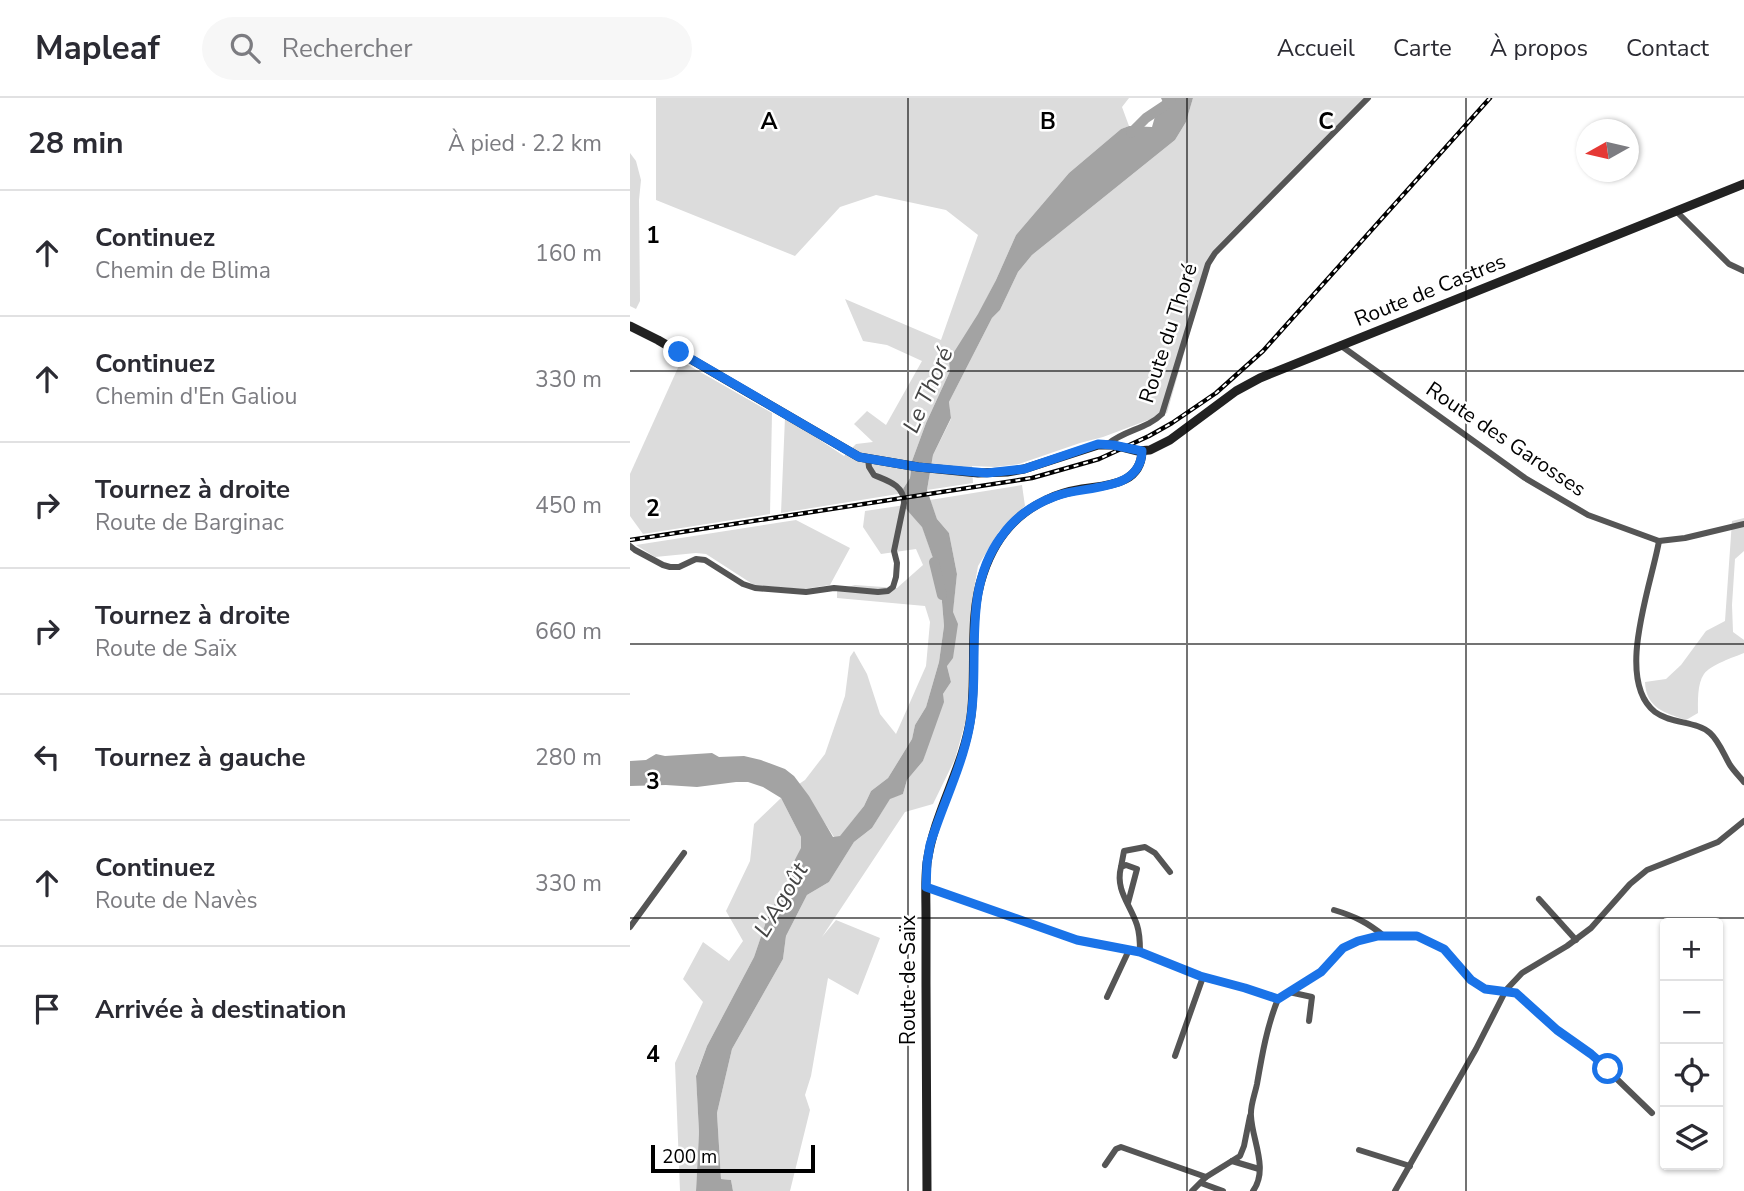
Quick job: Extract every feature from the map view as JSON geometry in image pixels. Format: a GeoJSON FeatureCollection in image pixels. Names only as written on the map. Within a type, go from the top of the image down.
{"type":"FeatureCollection","features":[{"type":"Feature","properties":{"kind":"main road","name":"Route de Castres"},"geometry":{"type":"LineString","coordinates":[[1142,451],[1162,445],[1248,384],[1744,184]]}},
{"type":"Feature","properties":{"kind":"main road"},"geometry":{"type":"LineString","coordinates":[[630,326],[859,457],[918,467],[987,473],[1041,465],[1091,446],[1108,444],[1142,451]]}},
{"type":"Feature","properties":{"kind":"main road","name":"Route de Saïx"},"geometry":{"type":"LineString","coordinates":[[927,1191],[927,863],[930,845],[968,731],[973,698],[976,600],[982,577],[989,557],[1018,518],[1044,501],[1069,491],[1124,481],[1137,469],[1142,451]]}},
{"type":"Feature","properties":{"kind":"street","name":"Route du Thoré"},"geometry":{"type":"LineString","coordinates":[[1108,444],[1122,434],[1154,421],[1162,414],[1208,264],[1215,253],[1368,98]]}},
{"type":"Feature","properties":{"kind":"street"},"geometry":{"type":"LineString","coordinates":[[1676,211],[1730,264],[1744,271]]}},
{"type":"Feature","properties":{"kind":"street","name":"Route des Garosses"},"geometry":{"type":"LineString","coordinates":[[1340,345],[1525,478],[1588,515],[1659,541],[1685,538],[1744,524]]}},
{"type":"Feature","properties":{"kind":"street"},"geometry":{"type":"LineString","coordinates":[[630,546],[635,551],[670,567],[679,567],[696,559],[705,560],[743,584],[755,588],[806,592],[834,589],[888,591],[893,587],[896,577],[894,551],[904,497],[893,482],[874,475],[868,459]]}},
{"type":"Feature","properties":{"kind":"street"},"geometry":{"type":"LineString","coordinates":[[1659,541],[1636,649],[1636,671],[1640,688],[1654,711],[1709,731],[1735,773],[1744,782]]}},
{"type":"Feature","properties":{"kind":"street"},"geometry":{"type":"LineString","coordinates":[[1395,1191],[1476,1049],[1506,990],[1522,973],[1591,928],[1630,884],[1647,870],[1718,842],[1744,821]]}},
{"type":"Feature","properties":{"kind":"street"},"geometry":{"type":"LineString","coordinates":[[1140,952],[1136,923],[1118,877],[1124,851],[1145,847],[1155,853],[1170,872]]}},
{"type":"Feature","properties":{"kind":"street"},"geometry":{"type":"LineString","coordinates":[[630,927],[684,853]]}},
{"type":"Feature","properties":{"kind":"street"},"geometry":{"type":"LineString","coordinates":[[1121,867],[1126,865],[1137,869],[1128,903]]}},
{"type":"Feature","properties":{"kind":"street"},"geometry":{"type":"LineString","coordinates":[[926,887],[1077,940],[1140,952],[1203,977],[1278,999]]}},
{"type":"Feature","properties":{"kind":"street"},"geometry":{"type":"LineString","coordinates":[[1539,899],[1576,940]]}},
{"type":"Feature","properties":{"kind":"street"},"geometry":{"type":"LineString","coordinates":[[1334,910],[1370,924],[1384,936]]}},
{"type":"Feature","properties":{"kind":"street"},"geometry":{"type":"LineString","coordinates":[[1192,1191],[1203,1180],[1240,1156],[1263,1048],[1278,999],[1321,972],[1343,948],[1358,941],[1384,936],[1417,936],[1444,949],[1471,980],[1485,989],[1516,993],[1557,1030],[1591,1054],[1652,1113]]}},
{"type":"Feature","properties":{"kind":"street"},"geometry":{"type":"LineString","coordinates":[[1107,997],[1129,950]]}},
{"type":"Feature","properties":{"kind":"street"},"geometry":{"type":"LineString","coordinates":[[1175,1056],[1203,977]]}},
{"type":"Feature","properties":{"kind":"street"},"geometry":{"type":"LineString","coordinates":[[1289,992],[1312,997],[1309,1021]]}},
{"type":"Feature","properties":{"kind":"street"},"geometry":{"type":"LineString","coordinates":[[1250,1115],[1258,1150],[1259,1169],[1257,1186],[1253,1191]]}},
{"type":"Feature","properties":{"kind":"street"},"geometry":{"type":"LineString","coordinates":[[1105,1165],[1116,1149],[1121,1147],[1203,1180],[1223,1191]]}},
{"type":"Feature","properties":{"kind":"street"},"geometry":{"type":"LineString","coordinates":[[1359,1150],[1410,1166]]}},
{"type":"Feature","properties":{"kind":"street"},"geometry":{"type":"LineString","coordinates":[[1232,1161],[1259,1169]]}},
{"type":"Feature","properties":{"kind":"shaded area"},"geometry":{"type":"Polygon","coordinates":[[[656,98],[1129,98],[1122,107],[1129,126],[1121,129],[1069,173],[1016,235],[926,423],[912,461],[910,478],[903,489],[904,493],[781,513],[785,417],[844,456],[856,444],[873,442],[854,424],[867,411],[886,425],[922,361],[887,345],[863,341],[845,299],[941,340],[978,235],[946,210],[876,195],[840,207],[795,256],[656,200],[656,98]]]}},
{"type":"Feature","properties":{"kind":"shaded area"},"geometry":{"type":"Polygon","coordinates":[[[1193,98],[1371,98],[1220,248],[1210,262],[1167,413],[1019,464],[972,466],[973,483],[927,490],[933,455],[951,419],[949,402],[1018,272],[1032,255],[1175,140],[1186,122],[1193,98]]]}},
{"type":"Feature","properties":{"kind":"shaded area"},"geometry":{"type":"Polygon","coordinates":[[[630,153],[636,161],[641,180],[640,301],[636,309],[630,306],[630,153]]]}},
{"type":"Feature","properties":{"kind":"shaded area"},"geometry":{"type":"Polygon","coordinates":[[[681,361],[772,413],[770,514],[643,534],[630,516],[630,474],[681,361]]]}},
{"type":"Feature","properties":{"kind":"shaded area"},"geometry":{"type":"Polygon","coordinates":[[[1022,485],[1025,506],[1000,530],[978,566],[973,595],[967,716],[955,759],[933,804],[905,812],[822,937],[836,920],[880,938],[858,995],[828,978],[811,1076],[805,1095],[810,1110],[790,1191],[733,1191],[731,1180],[721,1179],[717,1113],[732,1049],[783,959],[786,936],[807,895],[829,882],[854,842],[872,828],[890,798],[903,794],[907,780],[923,761],[943,694],[951,682],[947,666],[957,574],[949,533],[937,519],[930,500],[1022,485]]]}},
{"type":"Feature","properties":{"kind":"shaded area"},"geometry":{"type":"Polygon","coordinates":[[[905,505],[922,526],[940,578],[944,626],[939,662],[926,707],[915,725],[912,739],[888,778],[871,791],[864,806],[840,837],[834,837],[799,784],[825,754],[845,696],[850,657],[854,651],[867,674],[880,714],[896,734],[926,666],[930,622],[925,606],[837,598],[837,590],[855,585],[897,588],[923,565],[916,549],[881,554],[863,527],[865,511],[905,505]]]}},
{"type":"Feature","properties":{"kind":"shaded area"},"geometry":{"type":"Polygon","coordinates":[[[1744,518],[1744,551],[1735,559],[1732,605],[1733,632],[1744,640],[1744,653],[1717,664],[1704,674],[1699,688],[1698,713],[1686,720],[1664,712],[1653,704],[1646,691],[1645,682],[1666,679],[1681,665],[1706,631],[1725,621],[1732,521],[1744,518]]]}},
{"type":"Feature","properties":{"kind":"shaded area"},"geometry":{"type":"Polygon","coordinates":[[[796,520],[850,548],[830,585],[804,589],[754,585],[706,554],[655,557],[636,545],[796,520]]]}},
{"type":"Feature","properties":{"kind":"shaded area"},"geometry":{"type":"Polygon","coordinates":[[[781,798],[801,837],[802,848],[788,872],[793,874],[769,913],[754,957],[707,1046],[696,1075],[699,1132],[696,1191],[680,1191],[675,1063],[703,1002],[683,979],[703,942],[729,961],[743,941],[726,911],[750,861],[754,824],[781,798]]]}},
{"type":"Feature","properties":{"kind":"water","name":"L'Agoût"},"geometry":{"type":"Polygon","coordinates":[[[1161,98],[1193,98],[1186,122],[1175,140],[1032,255],[1018,272],[1000,310],[992,318],[949,402],[951,418],[933,455],[927,490],[937,519],[949,533],[957,574],[953,612],[958,624],[953,658],[947,666],[951,682],[943,694],[944,702],[923,761],[907,780],[903,794],[890,799],[872,828],[854,842],[829,882],[807,895],[786,936],[783,959],[732,1049],[717,1113],[721,1179],[731,1180],[733,1191],[696,1191],[699,1132],[696,1076],[707,1046],[754,957],[769,913],[793,874],[788,873],[801,848],[801,837],[781,798],[763,787],[748,782],[697,787],[630,786],[630,761],[646,760],[656,754],[665,756],[712,753],[719,757],[744,756],[761,760],[785,769],[794,776],[833,837],[840,836],[864,806],[871,791],[888,778],[912,739],[915,725],[926,707],[939,662],[944,626],[940,578],[922,527],[906,509],[903,489],[910,478],[912,461],[926,423],[950,371],[949,360],[978,314],[1016,235],[1069,173],[1121,129],[1129,126],[1152,127],[1156,113],[1166,109],[1161,98]]]}},
{"type":"Feature","properties":{"kind":"waterway","name":"Le Thoré"},"geometry":{"type":"LineString","coordinates":[[1131,133],[1171,98]]}},
{"type":"Feature","properties":{"kind":"waterway","name":"Le Thoré"},"geometry":{"type":"LineString","coordinates":[[934,562],[942,595]]}},
{"type":"Feature","properties":{"kind":"railway"},"geometry":{"type":"LineString","coordinates":[[630,540],[1032,478],[1099,459],[1149,436],[1216,393],[1263,351],[1490,98]]}},
{"type":"Feature","properties":{"kind":"route"},"geometry":{"type":"LineString","coordinates":[[679,352],[859,457],[918,467],[987,473],[1041,465],[1098,444],[1142,451],[1137,469],[1124,481],[1069,491],[1027,511],[1002,536],[989,557],[976,600],[973,698],[968,731],[930,845],[926,887],[1077,940],[1140,952],[1200,976],[1278,999],[1321,972],[1343,948],[1358,941],[1378,936],[1417,936],[1444,949],[1471,980],[1485,989],[1516,993],[1557,1030],[1608,1069]]}}]}
